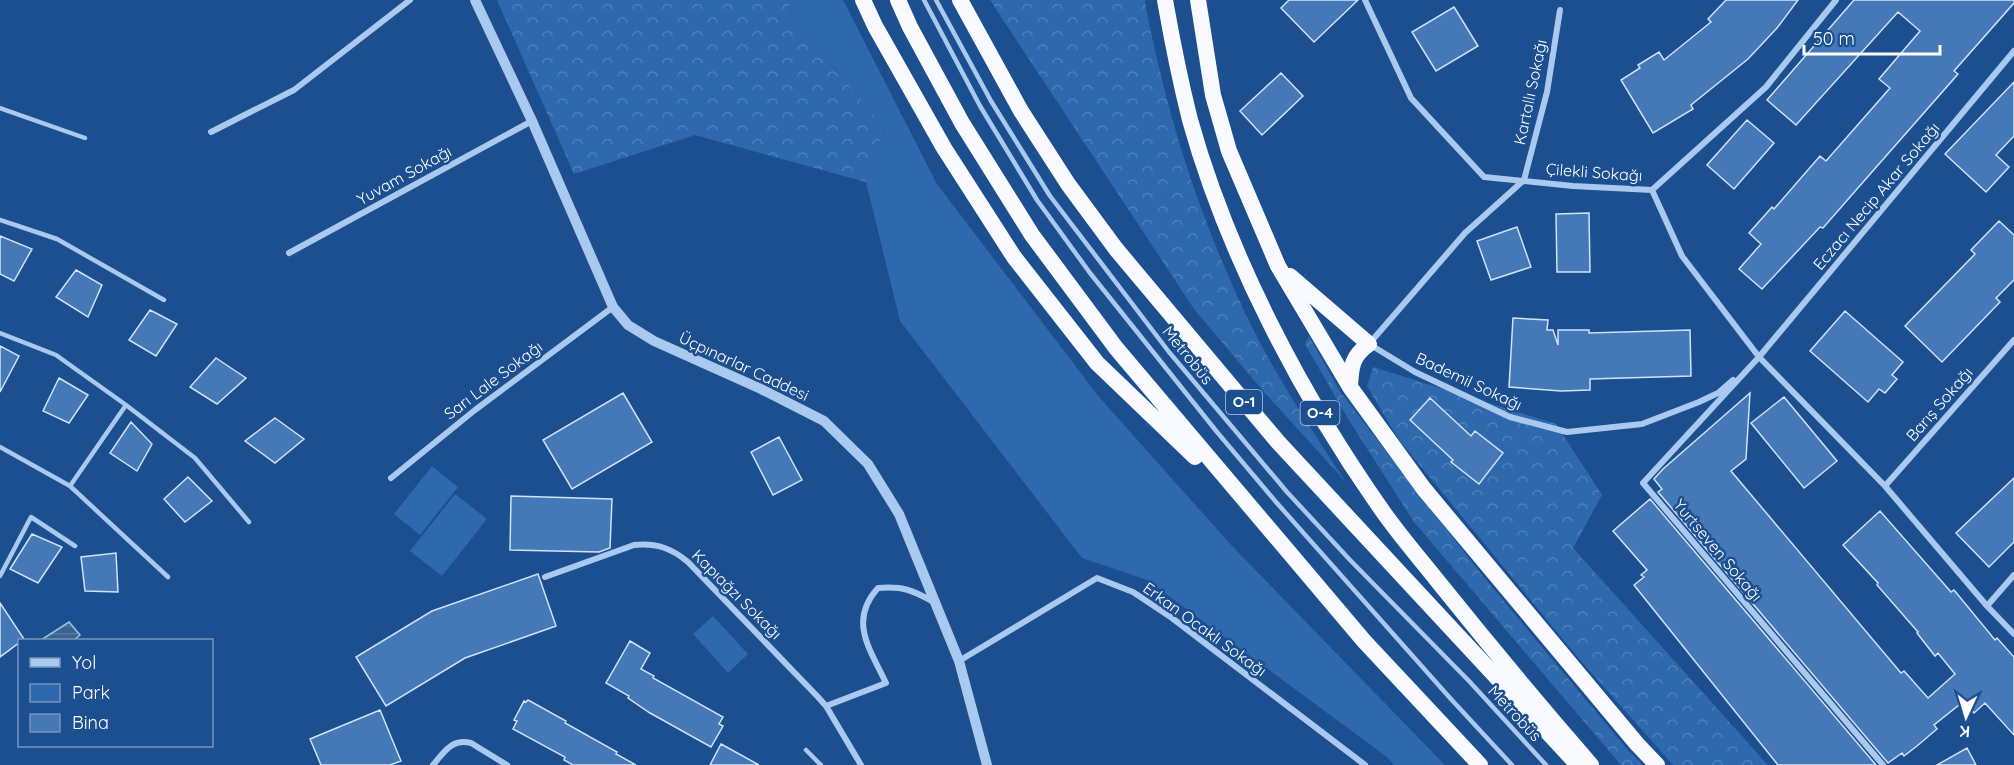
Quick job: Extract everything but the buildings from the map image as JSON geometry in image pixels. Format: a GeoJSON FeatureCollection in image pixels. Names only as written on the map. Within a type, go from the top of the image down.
{"type":"FeatureCollection","features":[{"type":"Feature","properties":{"kind":"highway"},"geometry":{"type":"LineString","coordinates":[[863,0],[875,26],[944,148],[1014,257],[1097,363],[1256,516]]}},
{"type":"Feature","properties":{"kind":"highway"},"geometry":{"type":"LineString","coordinates":[[898,0],[910,27],[962,123],[1032,235],[1116,348],[1364,641],[1480,765]]}},
{"type":"Feature","properties":{"kind":"highway","name":"O-1"},"geometry":{"type":"LineString","coordinates":[[960,0],[1021,111],[1068,184],[1116,249],[1278,442],[1578,765]]}},
{"type":"Feature","properties":{"kind":"highway","name":"O-4"},"geometry":{"type":"LineString","coordinates":[[1165,0],[1173,48],[1190,120],[1213,191],[1247,274],[1284,351],[1325,421],[1384,513],[1506,666],[1591,765]]}},
{"type":"Feature","properties":{"kind":"highway"},"geometry":{"type":"LineString","coordinates":[[1198,0],[1213,95],[1228,151],[1278,266],[1350,387],[1424,489],[1657,765]]}},
{"type":"Feature","properties":{"kind":"highway"},"geometry":{"type":"LineString","coordinates":[[1278,266],[1369,344],[1358,352],[1351,371],[1350,387]]}},
{"type":"Feature","properties":{"kind":"street"},"geometry":{"type":"LineString","coordinates":[[211,132],[294,90],[410,0]]}},
{"type":"Feature","properties":{"kind":"street","name":"Üçpınarlar Caddesi"},"geometry":{"type":"LineString","coordinates":[[475,0],[532,121],[613,306],[628,325],[654,341],[761,389],[824,421],[868,464],[899,514],[958,662],[987,765]]}},
{"type":"Feature","properties":{"kind":"street","name":"Çilekli Sokağı"},"geometry":{"type":"LineString","coordinates":[[1365,0],[1411,98],[1484,177],[1573,186],[1652,190],[1766,87],[1836,0]]}},
{"type":"Feature","properties":{"kind":"street","name":"Kartallı Sokağı"},"geometry":{"type":"LineString","coordinates":[[1524,180],[1547,92],[1560,10]]}},
{"type":"Feature","properties":{"kind":"street","name":"Eczacı Necip Akar Sokağı"},"geometry":{"type":"LineString","coordinates":[[1759,357],[2014,51]]}},
{"type":"Feature","properties":{"kind":"street","name":"Yuvam Sokağı"},"geometry":{"type":"LineString","coordinates":[[288,253],[532,121]]}},
{"type":"Feature","properties":{"kind":"street"},"geometry":{"type":"LineString","coordinates":[[1369,344],[1465,233],[1524,180]]}},
{"type":"Feature","properties":{"kind":"street"},"geometry":{"type":"LineString","coordinates":[[1652,190],[1682,256],[1759,357],[1885,486],[1987,606],[2014,634]]}},
{"type":"Feature","properties":{"kind":"street","name":"Sarı Lale Sokağı"},"geometry":{"type":"LineString","coordinates":[[391,478],[474,410],[613,306]]}},
{"type":"Feature","properties":{"kind":"street","name":"Barış Sokağı"},"geometry":{"type":"LineString","coordinates":[[1885,486],[2014,340]]}},
{"type":"Feature","properties":{"kind":"street","name":"Bademil Sokağı"},"geometry":{"type":"LineString","coordinates":[[1369,344],[1415,372],[1510,417],[1568,432],[1642,424],[1699,402],[1718,393],[1759,357]]}},
{"type":"Feature","properties":{"kind":"street","name":"Yurtseven Sokağı"},"geometry":{"type":"LineString","coordinates":[[1759,357],[1643,483],[1883,765]]}},
{"type":"Feature","properties":{"kind":"street","name":"Kapıağzı Sokağı"},"geometry":{"type":"LineString","coordinates":[[545,577],[634,545],[648,544],[674,550],[826,706],[861,765]]}},
{"type":"Feature","properties":{"kind":"street"},"geometry":{"type":"LineString","coordinates":[[1987,606],[2014,575]]}},
{"type":"Feature","properties":{"kind":"street","name":"Erkan Ocaklı Sokağı"},"geometry":{"type":"LineString","coordinates":[[958,662],[1097,578],[1133,592],[1172,618],[1365,765]]}},
{"type":"Feature","properties":{"kind":"street"},"geometry":{"type":"LineString","coordinates":[[826,706],[886,683],[863,635],[862,613],[868,598],[878,588],[898,586],[917,592],[934,602]]}},
{"type":"Feature","properties":{"kind":"street"},"geometry":{"type":"LineString","coordinates":[[433,765],[451,745],[464,742],[471,743],[507,765]]}},
{"type":"Feature","properties":{"kind":"lane","name":"Metrobüs"},"geometry":{"type":"LineString","coordinates":[[924,0],[980,106],[1026,181],[1090,273],[1276,502],[1512,765]]}},
{"type":"Feature","properties":{"kind":"lane","name":"Metrobüs"},"geometry":{"type":"LineString","coordinates":[[936,0],[991,101],[1050,196],[1169,352],[1311,517],[1469,681],[1546,765]]}},
{"type":"Feature","properties":{"kind":"lane"},"geometry":{"type":"LineString","coordinates":[[0,108],[85,138]]}},
{"type":"Feature","properties":{"kind":"lane"},"geometry":{"type":"LineString","coordinates":[[0,220],[57,239],[164,300]]}},
{"type":"Feature","properties":{"kind":"lane"},"geometry":{"type":"LineString","coordinates":[[0,333],[56,355],[126,405],[195,458],[249,522]]}},
{"type":"Feature","properties":{"kind":"lane"},"geometry":{"type":"LineString","coordinates":[[70,486],[126,405]]}},
{"type":"Feature","properties":{"kind":"lane"},"geometry":{"type":"LineString","coordinates":[[0,447],[70,486],[168,577]]}},
{"type":"Feature","properties":{"kind":"lane"},"geometry":{"type":"LineString","coordinates":[[0,576],[31,517],[75,546]]}},
{"type":"Feature","properties":{"kind":"lane"},"geometry":{"type":"LineString","coordinates":[[806,750],[821,765]]}},
{"type":"Feature","properties":{"kind":"green space"},"geometry":{"type":"Polygon","coordinates":[[[497,0],[788,0],[793,19],[885,128],[866,182],[695,135],[574,174],[497,0]]]}},
{"type":"Feature","properties":{"kind":"green space"},"geometry":{"type":"Polygon","coordinates":[[[788,0],[843,0],[937,184],[1099,397],[1233,547],[1445,765],[1394,765],[1387,757],[1147,580],[1082,558],[900,321],[866,182],[885,128],[793,19],[788,0]]]}},
{"type":"Feature","properties":{"kind":"green space"},"geometry":{"type":"Polygon","coordinates":[[[990,0],[1145,0],[1149,26],[1177,135],[1199,203],[1225,269],[1276,371],[1345,481],[1264,392],[1194,309],[990,0]]]}},
{"type":"Feature","properties":{"kind":"green space"},"geometry":{"type":"Polygon","coordinates":[[[1309,336],[1341,393],[1482,575],[1627,749],[1643,765],[1621,765],[1414,522],[1347,417],[1305,344],[1309,336]]]}},
{"type":"Feature","properties":{"kind":"green space"},"geometry":{"type":"Polygon","coordinates":[[[1373,367],[1556,424],[1602,495],[1573,548],[1768,765],[1673,765],[1580,660],[1399,440],[1367,386],[1373,367]]]}},
{"type":"Feature","properties":{"kind":"green space"},"geometry":{"type":"Polygon","coordinates":[[[432,466],[458,487],[420,535],[394,514],[432,466]]]}},
{"type":"Feature","properties":{"kind":"green space"},"geometry":{"type":"Polygon","coordinates":[[[455,494],[487,519],[442,576],[410,551],[455,494]]]}},
{"type":"Feature","properties":{"kind":"green space"},"geometry":{"type":"Polygon","coordinates":[[[713,616],[748,654],[728,673],[693,634],[713,616]]]}},
{"type":"Feature","properties":{"kind":"shaded area"},"geometry":{"type":"Polygon","coordinates":[[[69,622],[80,635],[75,639],[43,639],[69,622]]]}}]}
